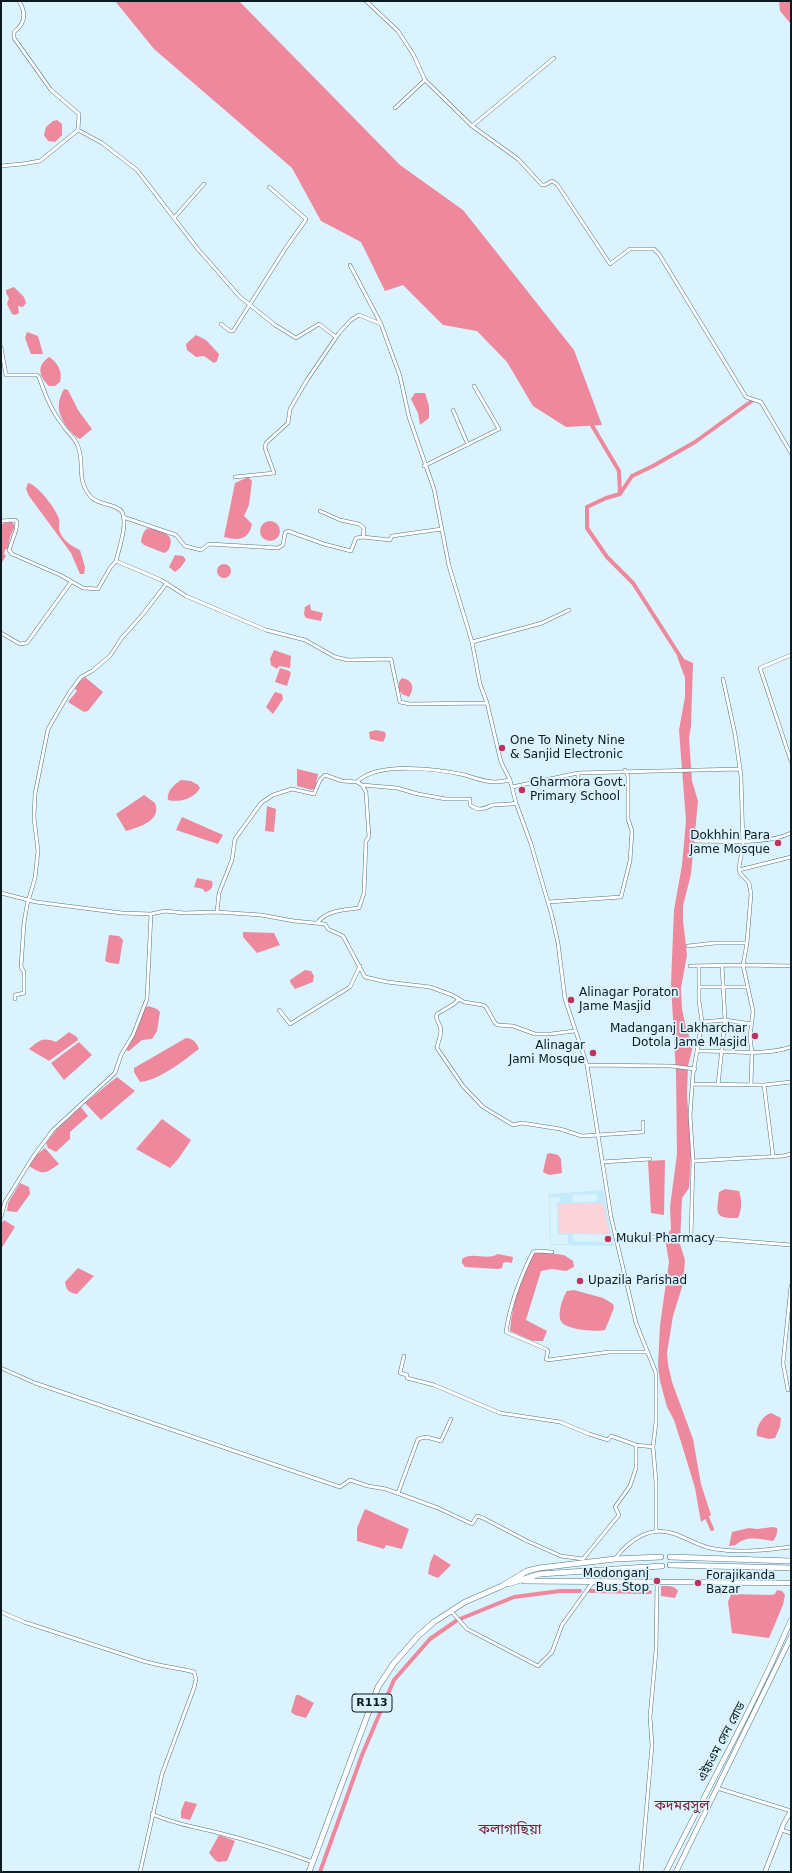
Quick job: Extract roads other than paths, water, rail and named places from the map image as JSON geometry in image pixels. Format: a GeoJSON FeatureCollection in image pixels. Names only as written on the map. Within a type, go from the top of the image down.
{"type":"FeatureCollection","features":[{"type":"Feature","properties":{"kind":"main road","name":"R113"},"geometry":{"type":"LineString","coordinates":[[502,1586],[527,1571],[539,1568],[615,1559],[661,1557]]}},
{"type":"Feature","properties":{"kind":"main road"},"geometry":{"type":"LineString","coordinates":[[670,1557],[791,1561]]}},
{"type":"Feature","properties":{"kind":"main road"},"geometry":{"type":"LineString","coordinates":[[670,1565],[791,1568]]}},
{"type":"Feature","properties":{"kind":"main road","name":"R113"},"geometry":{"type":"LineString","coordinates":[[309,1872],[378,1687],[394,1663],[418,1636],[434,1622],[465,1602],[502,1586],[540,1574],[662,1566]]}},
{"type":"Feature","properties":{"kind":"main road"},"geometry":{"type":"LineString","coordinates":[[516,1582],[791,1583]]}},
{"type":"Feature","properties":{"kind":"main road","name":"এইচএম সেন রোড"},"geometry":{"type":"LineString","coordinates":[[666,1872],[719,1766],[754,1702],[791,1620]]}},
{"type":"Feature","properties":{"kind":"main road","name":"এইচএম সেন রোড"},"geometry":{"type":"LineString","coordinates":[[676,1872],[791,1637]]}},
{"type":"Feature","properties":{"kind":"street"},"geometry":{"type":"LineString","coordinates":[[1,166],[22,164],[40,160],[78,130],[79,114],[51,90],[14,38],[14,32],[23,25],[24,20],[22,5],[19,1]]}},
{"type":"Feature","properties":{"kind":"street"},"geometry":{"type":"LineString","coordinates":[[366,1],[398,31],[413,54],[425,80],[472,126],[518,159],[542,185],[552,181],[557,184],[610,264],[630,249],[654,249],[659,254],[746,397],[761,402],[791,454]]}},
{"type":"Feature","properties":{"kind":"street"},"geometry":{"type":"LineString","coordinates":[[472,126],[554,58]]}},
{"type":"Feature","properties":{"kind":"street"},"geometry":{"type":"LineString","coordinates":[[395,108],[425,80]]}},
{"type":"Feature","properties":{"kind":"street"},"geometry":{"type":"LineString","coordinates":[[78,130],[102,143],[137,170],[174,218],[230,285],[250,304],[293,338],[298,338],[318,324],[336,337]]}},
{"type":"Feature","properties":{"kind":"street"},"geometry":{"type":"LineString","coordinates":[[174,218],[204,184]]}},
{"type":"Feature","properties":{"kind":"street"},"geometry":{"type":"LineString","coordinates":[[221,324],[230,332],[233,331],[306,219],[270,187]]}},
{"type":"Feature","properties":{"kind":"street"},"geometry":{"type":"LineString","coordinates":[[350,266],[381,324],[400,376],[409,417],[424,466],[434,489],[449,566],[472,642],[480,684],[487,703],[501,762],[510,780],[516,803],[531,844],[558,943],[565,999],[574,1031],[587,1065],[606,1192],[615,1238],[636,1323],[656,1373],[656,1422],[653,1447],[656,1482],[656,1532]]}},
{"type":"Feature","properties":{"kind":"street"},"geometry":{"type":"LineString","coordinates":[[235,477],[274,473],[266,448],[266,443],[288,423],[290,409],[307,380],[336,337],[351,320],[358,315],[381,324]]}},
{"type":"Feature","properties":{"kind":"street"},"geometry":{"type":"LineString","coordinates":[[1,347],[6,375],[37,375],[39,377],[47,400],[61,424],[77,444],[83,467],[81,478],[89,495],[93,500],[106,506],[116,507],[121,512],[123,517],[122,533],[116,561],[110,568],[98,589],[83,588],[60,575],[12,554],[9,550],[16,530],[16,522],[15,520],[1,520]]}},
{"type":"Feature","properties":{"kind":"street"},"geometry":{"type":"LineString","coordinates":[[424,466],[499,429],[474,386]]}},
{"type":"Feature","properties":{"kind":"street"},"geometry":{"type":"LineString","coordinates":[[453,410],[468,445]]}},
{"type":"Feature","properties":{"kind":"street"},"geometry":{"type":"LineString","coordinates":[[320,511],[340,520],[359,524],[364,528],[363,537]]}},
{"type":"Feature","properties":{"kind":"street"},"geometry":{"type":"LineString","coordinates":[[123,517],[176,535],[185,546],[201,550],[209,544],[278,548],[283,545],[285,533],[288,531],[324,544],[351,551],[356,538],[363,537],[390,540],[392,536],[442,529]]}},
{"type":"Feature","properties":{"kind":"street"},"geometry":{"type":"LineString","coordinates":[[116,561],[167,583],[186,596],[221,612],[266,630],[305,640],[336,657],[348,660],[391,659],[400,702],[410,704],[487,703]]}},
{"type":"Feature","properties":{"kind":"street"},"geometry":{"type":"LineString","coordinates":[[1,633],[20,644],[27,643],[71,582]]}},
{"type":"Feature","properties":{"kind":"street"},"geometry":{"type":"LineString","coordinates":[[15,999],[16,995],[24,993],[24,972],[22,967],[24,923],[35,878],[38,851],[34,818],[34,794],[48,729],[69,693],[82,677],[110,656],[121,639],[167,583]]}},
{"type":"Feature","properties":{"kind":"street"},"geometry":{"type":"LineString","coordinates":[[472,642],[542,623],[569,610]]}},
{"type":"Feature","properties":{"kind":"street"},"geometry":{"type":"LineString","coordinates":[[791,655],[760,668],[791,761]]}},
{"type":"Feature","properties":{"kind":"street"},"geometry":{"type":"LineString","coordinates":[[723,679],[735,734],[740,769],[743,842],[738,864],[739,870],[749,883],[751,894],[747,943],[743,964],[753,1011],[750,1037],[752,1053],[751,1084]]}},
{"type":"Feature","properties":{"kind":"street"},"geometry":{"type":"LineString","coordinates":[[512,787],[578,773],[626,770],[696,771],[740,769]]}},
{"type":"Feature","properties":{"kind":"street"},"geometry":{"type":"LineString","coordinates":[[357,782],[363,776],[386,770],[443,772],[494,782],[510,780]]}},
{"type":"Feature","properties":{"kind":"street"},"geometry":{"type":"LineString","coordinates":[[548,902],[621,897],[630,861],[632,831],[628,819],[628,776],[626,770]]}},
{"type":"Feature","properties":{"kind":"street"},"geometry":{"type":"LineString","coordinates":[[578,773],[578,782]]}},
{"type":"Feature","properties":{"kind":"street"},"geometry":{"type":"LineString","coordinates":[[218,912],[219,893],[232,860],[235,839],[261,803],[273,794],[292,789],[314,794],[320,780],[325,775],[342,781],[357,782],[362,785],[397,788],[418,794],[446,799],[470,799],[470,805],[485,809],[494,805],[516,803]]}},
{"type":"Feature","properties":{"kind":"street"},"geometry":{"type":"LineString","coordinates":[[317,923],[327,914],[359,908],[364,893],[366,841],[369,837],[366,792],[362,785]]}},
{"type":"Feature","properties":{"kind":"street"},"geometry":{"type":"LineString","coordinates":[[695,841],[743,842],[783,837],[791,833]]}},
{"type":"Feature","properties":{"kind":"street"},"geometry":{"type":"LineString","coordinates":[[739,870],[791,857]]}},
{"type":"Feature","properties":{"kind":"street"},"geometry":{"type":"LineString","coordinates":[[1,893],[29,900],[122,913],[151,914],[165,911],[184,913],[218,912],[261,915],[325,924],[328,929],[342,934],[364,975],[369,978],[387,982],[430,987],[452,995],[464,1002],[485,1006],[493,1021],[498,1025],[513,1026],[535,1034],[551,1034],[574,1031]]}},
{"type":"Feature","properties":{"kind":"street"},"geometry":{"type":"LineString","coordinates":[[1,1218],[6,1202],[33,1157],[53,1130],[115,1073],[121,1055],[133,1035],[147,999],[151,914]]}},
{"type":"Feature","properties":{"kind":"street"},"geometry":{"type":"LineString","coordinates":[[688,946],[715,943],[747,943]]}},
{"type":"Feature","properties":{"kind":"street"},"geometry":{"type":"LineString","coordinates":[[690,966],[743,964],[791,966]]}},
{"type":"Feature","properties":{"kind":"street"},"geometry":{"type":"LineString","coordinates":[[718,1085],[725,1020],[722,965]]}},
{"type":"Feature","properties":{"kind":"street"},"geometry":{"type":"LineString","coordinates":[[279,1010],[290,1024],[350,987],[360,966]]}},
{"type":"Feature","properties":{"kind":"street"},"geometry":{"type":"LineString","coordinates":[[691,1237],[693,1161],[690,1114],[693,1069],[698,1050],[702,1022],[699,1001],[698,966]]}},
{"type":"Feature","properties":{"kind":"street"},"geometry":{"type":"LineString","coordinates":[[699,987],[748,987]]}},
{"type":"Feature","properties":{"kind":"street"},"geometry":{"type":"LineString","coordinates":[[459,999],[436,1016],[441,1027],[440,1038],[436,1048],[463,1086],[483,1107],[513,1124],[560,1129],[582,1136],[643,1132],[643,1122]]}},
{"type":"Feature","properties":{"kind":"street"},"geometry":{"type":"LineString","coordinates":[[702,1022],[725,1020],[752,1024]]}},
{"type":"Feature","properties":{"kind":"street"},"geometry":{"type":"LineString","coordinates":[[698,1050],[722,1050],[752,1053],[791,1047]]}},
{"type":"Feature","properties":{"kind":"street"},"geometry":{"type":"LineString","coordinates":[[587,1065],[671,1066],[693,1069]]}},
{"type":"Feature","properties":{"kind":"street"},"geometry":{"type":"LineString","coordinates":[[693,1084],[764,1085],[791,1082]]}},
{"type":"Feature","properties":{"kind":"street"},"geometry":{"type":"LineString","coordinates":[[764,1085],[773,1156]]}},
{"type":"Feature","properties":{"kind":"street"},"geometry":{"type":"LineString","coordinates":[[693,1161],[791,1154]]}},
{"type":"Feature","properties":{"kind":"street"},"geometry":{"type":"LineString","coordinates":[[602,1162],[650,1159]]}},
{"type":"Feature","properties":{"kind":"street"},"geometry":{"type":"LineString","coordinates":[[615,1238],[691,1237],[791,1245]]}},
{"type":"Feature","properties":{"kind":"street"},"geometry":{"type":"LineString","coordinates":[[552,1252],[533,1252],[524,1269],[513,1300],[506,1332],[546,1349],[548,1351],[546,1358],[548,1360],[609,1352],[648,1352]]}},
{"type":"Feature","properties":{"kind":"street"},"geometry":{"type":"LineString","coordinates":[[788,1390],[784,1363],[784,1343],[789,1313],[791,1286]]}},
{"type":"Feature","properties":{"kind":"street"},"geometry":{"type":"LineString","coordinates":[[404,1356],[400,1374],[407,1375],[407,1378],[434,1385],[484,1408],[500,1413],[560,1422],[608,1440],[611,1436],[636,1445],[653,1447]]}},
{"type":"Feature","properties":{"kind":"street"},"geometry":{"type":"LineString","coordinates":[[1,1368],[35,1383],[340,1487],[350,1480],[398,1493],[438,1508],[472,1524],[476,1516],[483,1518],[554,1553],[582,1559],[619,1515],[615,1507],[630,1486],[636,1468],[636,1445]]}},
{"type":"Feature","properties":{"kind":"street"},"geometry":{"type":"LineString","coordinates":[[398,1493],[418,1439],[426,1437],[441,1441],[451,1420]]}},
{"type":"Feature","properties":{"kind":"street"},"geometry":{"type":"LineString","coordinates":[[615,1559],[635,1538],[644,1534],[656,1532],[674,1534],[698,1545],[720,1550],[791,1547]]}},
{"type":"Feature","properties":{"kind":"street"},"geometry":{"type":"LineString","coordinates":[[450,1611],[468,1629],[538,1666],[552,1652],[565,1620],[593,1582]]}},
{"type":"Feature","properties":{"kind":"street"},"geometry":{"type":"LineString","coordinates":[[641,1872],[652,1745],[650,1718],[656,1651],[656,1582]]}},
{"type":"Feature","properties":{"kind":"street"},"geometry":{"type":"LineString","coordinates":[[1,1612],[24,1622],[142,1662],[160,1666],[176,1667],[194,1672],[196,1679],[194,1688],[162,1774],[140,1872]]}},
{"type":"Feature","properties":{"kind":"street"},"geometry":{"type":"LineString","coordinates":[[717,1788],[791,1811],[781,1830],[764,1872]]}},
{"type":"Feature","properties":{"kind":"street"},"geometry":{"type":"LineString","coordinates":[[152,1814],[173,1822],[282,1851],[313,1862]]}},
{"type":"Feature","properties":{"kind":"street"},"geometry":{"type":"LineString","coordinates":[[781,1830],[791,1833]]}},
{"type":"Feature","properties":{"kind":"waterway"},"geometry":{"type":"LineString","coordinates":[[683,661],[633,583],[607,557],[587,528],[587,507],[606,498],[620,494],[632,476],[695,442],[753,400]]}},
{"type":"Feature","properties":{"kind":"waterway"},"geometry":{"type":"LineString","coordinates":[[590,422],[619,471],[620,494]]}},
{"type":"Feature","properties":{"kind":"waterway"},"geometry":{"type":"LineString","coordinates":[[705,1513],[712,1529]]}},
{"type":"Feature","properties":{"kind":"waterway"},"geometry":{"type":"LineString","coordinates":[[460,1619],[514,1597],[560,1591],[580,1591]]}},
{"type":"Feature","properties":{"kind":"waterway"},"geometry":{"type":"LineString","coordinates":[[590,1591],[650,1592]]}},
{"type":"Feature","properties":{"kind":"waterway"},"geometry":{"type":"LineString","coordinates":[[320,1872],[362,1755],[394,1680],[430,1639],[456,1621]]}},
{"type":"Feature","properties":{"kind":"place","name":"One To Ninety Nine & Sanjid Electronic"},"geometry":{"type":"Point","coordinates":[502,748]}},
{"type":"Feature","properties":{"kind":"place","name":"Gharmora Govt. Primary School"},"geometry":{"type":"Point","coordinates":[522,790]}},
{"type":"Feature","properties":{"kind":"place","name":"Dokhhin Para Jame Mosque"},"geometry":{"type":"Point","coordinates":[778,843]}},
{"type":"Feature","properties":{"kind":"place","name":"Alinagar Poraton Jame Masjid"},"geometry":{"type":"Point","coordinates":[571,1000]}},
{"type":"Feature","properties":{"kind":"place","name":"Madanganj Lakharchar Dotola Jame Masjid"},"geometry":{"type":"Point","coordinates":[755,1036]}},
{"type":"Feature","properties":{"kind":"place","name":"Alinagar Jami Mosque"},"geometry":{"type":"Point","coordinates":[593,1053]}},
{"type":"Feature","properties":{"kind":"place","name":"Mukul Pharmacy"},"geometry":{"type":"Point","coordinates":[608,1239]}},
{"type":"Feature","properties":{"kind":"place","name":"Upazila Parishad"},"geometry":{"type":"Point","coordinates":[580,1281]}},
{"type":"Feature","properties":{"kind":"place","name":"Modonganj Bus Stop"},"geometry":{"type":"Point","coordinates":[657,1581]}},
{"type":"Feature","properties":{"kind":"place","name":"Forajikanda Bazar"},"geometry":{"type":"Point","coordinates":[698,1583]}},
{"type":"Feature","properties":{"kind":"district","name":"কদমরসুল"},"geometry":{"type":"Point","coordinates":[682,1806]}},
{"type":"Feature","properties":{"kind":"district","name":"কলাগাছিয়া"},"geometry":{"type":"Point","coordinates":[510,1830]}}]}
